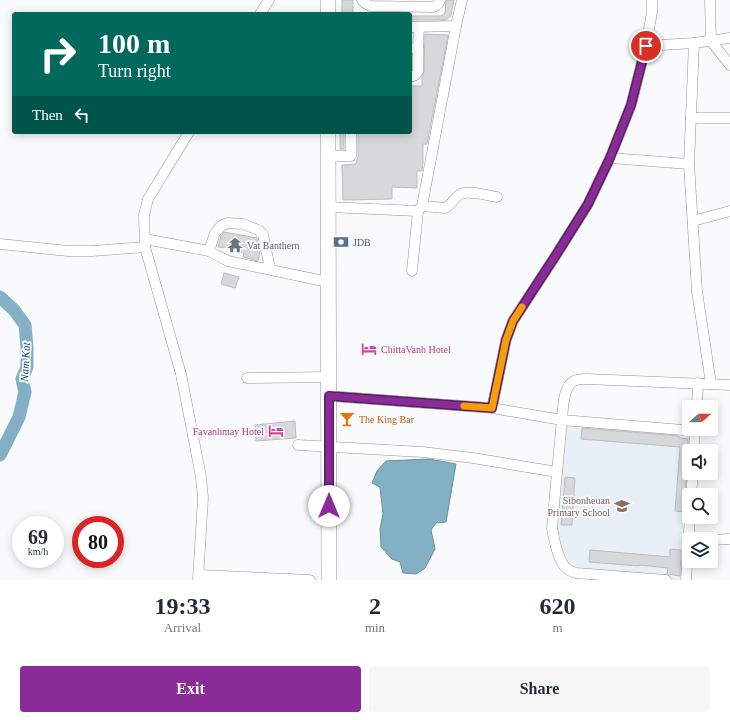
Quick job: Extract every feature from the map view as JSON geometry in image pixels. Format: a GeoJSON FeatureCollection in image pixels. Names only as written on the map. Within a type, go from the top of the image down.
{"type":"FeatureCollection","features":[{"type":"Feature","properties":{"kind":"highway"},"geometry":{"type":"LineString","coordinates":[[328,0],[328,12]]}},
{"type":"Feature","properties":{"kind":"highway"},"geometry":{"type":"LineString","coordinates":[[328,134],[329,580]]}},
{"type":"Feature","properties":{"kind":"street"},"geometry":{"type":"LineString","coordinates":[[261,12],[269,0]]}},
{"type":"Feature","properties":{"kind":"street"},"geometry":{"type":"LineString","coordinates":[[362,0],[365,4],[370,6],[397,10],[433,7],[437,6],[440,0]]}},
{"type":"Feature","properties":{"kind":"street"},"geometry":{"type":"LineString","coordinates":[[412,271],[420,209],[462,0]]}},
{"type":"Feature","properties":{"kind":"street"},"geometry":{"type":"LineString","coordinates":[[492,408],[506,340],[513,321],[588,204],[610,158],[631,105],[646,46],[652,12],[652,0]]}},
{"type":"Feature","properties":{"kind":"street"},"geometry":{"type":"LineString","coordinates":[[710,0],[711,41],[730,66]]}},
{"type":"Feature","properties":{"kind":"street"},"geometry":{"type":"LineString","coordinates":[[412,76],[417,74],[414,48],[414,27],[456,26]]}},
{"type":"Feature","properties":{"kind":"street"},"geometry":{"type":"LineString","coordinates":[[646,46],[694,43],[730,38]]}},
{"type":"Feature","properties":{"kind":"street"},"geometry":{"type":"LineString","coordinates":[[694,43],[689,164],[697,291],[711,384]]}},
{"type":"Feature","properties":{"kind":"street"},"geometry":{"type":"LineString","coordinates":[[691,118],[730,118]]}},
{"type":"Feature","properties":{"kind":"street"},"geometry":{"type":"LineString","coordinates":[[188,134],[148,199],[144,215],[145,243],[181,374],[201,477],[203,498],[199,578],[310,580]]}},
{"type":"Feature","properties":{"kind":"street"},"geometry":{"type":"LineString","coordinates":[[328,156],[351,156],[351,134]]}},
{"type":"Feature","properties":{"kind":"street"},"geometry":{"type":"LineString","coordinates":[[610,158],[689,164]]}},
{"type":"Feature","properties":{"kind":"street"},"geometry":{"type":"LineString","coordinates":[[328,207],[420,209],[445,208],[463,193],[497,197]]}},
{"type":"Feature","properties":{"kind":"street"},"geometry":{"type":"LineString","coordinates":[[693,221],[730,211]]}},
{"type":"Feature","properties":{"kind":"street"},"geometry":{"type":"LineString","coordinates":[[209,251],[215,233],[221,226],[227,223],[244,224],[258,230],[263,234],[270,270]]}},
{"type":"Feature","properties":{"kind":"street"},"geometry":{"type":"LineString","coordinates":[[0,244],[68,251],[92,251],[145,243],[209,251],[228,261],[328,282]]}},
{"type":"Feature","properties":{"kind":"street"},"geometry":{"type":"LineString","coordinates":[[247,378],[329,377]]}},
{"type":"Feature","properties":{"kind":"street"},"geometry":{"type":"LineString","coordinates":[[666,580],[576,573],[568,570],[562,563],[552,528],[564,399],[567,387],[574,381],[587,379],[730,385]]}},
{"type":"Feature","properties":{"kind":"street"},"geometry":{"type":"LineString","coordinates":[[697,400],[698,383]]}},
{"type":"Feature","properties":{"kind":"street"},"geometry":{"type":"LineString","coordinates":[[329,396],[492,408],[562,420],[682,429]]}},
{"type":"Feature","properties":{"kind":"street"},"geometry":{"type":"LineString","coordinates":[[298,445],[422,452],[473,458],[557,472]]}},
{"type":"Feature","properties":{"kind":"street"},"geometry":{"type":"LineString","coordinates":[[718,540],[730,539]]}},
{"type":"Feature","properties":{"kind":"street"},"geometry":{"type":"LineString","coordinates":[[686,580],[687,568]]}},
{"type":"Feature","properties":{"kind":"shaded area","name":"Sibonheuan Primary School"},"geometry":{"type":"Polygon","coordinates":[[[562,420],[682,430],[682,436],[695,436],[694,444],[682,444],[682,480],[689,480],[689,488],[682,488],[682,524],[689,524],[688,532],[682,532],[682,568],[687,568],[686,580],[666,580],[568,570],[553,536],[562,420]]]}},
{"type":"Feature","properties":{"kind":"water"},"geometry":{"type":"Polygon","coordinates":[[[429,459],[456,464],[446,522],[436,523],[431,530],[435,549],[425,568],[416,574],[403,573],[400,562],[392,559],[381,547],[380,529],[383,514],[380,487],[372,483],[377,471],[386,461],[429,459]]]}},
{"type":"Feature","properties":{"kind":"building"},"geometry":{"type":"Polygon","coordinates":[[[342,0],[353,0],[353,12],[342,12],[342,0]]]}},
{"type":"Feature","properties":{"kind":"building"},"geometry":{"type":"Polygon","coordinates":[[[446,0],[454,0],[451,16],[446,20],[412,20],[412,16],[441,16],[445,13],[446,0]]]}},
{"type":"Feature","properties":{"kind":"building"},"geometry":{"type":"Polygon","coordinates":[[[425,34],[448,35],[427,144],[423,144],[422,171],[417,171],[417,188],[392,187],[392,199],[343,200],[342,165],[356,164],[358,156],[358,134],[412,134],[412,86],[422,86],[425,34]]]}},
{"type":"Feature","properties":{"kind":"building"},"geometry":{"type":"Polygon","coordinates":[[[340,134],[344,134],[344,149],[340,149],[340,134]]]}},
{"type":"Feature","properties":{"kind":"building"},"geometry":{"type":"Polygon","coordinates":[[[224,232],[257,238],[260,251],[258,261],[243,257],[244,253],[233,251],[233,249],[218,247],[221,236],[224,232]]]}},
{"type":"Feature","properties":{"kind":"building"},"geometry":{"type":"Polygon","coordinates":[[[224,273],[239,277],[235,288],[221,284],[224,273]]]}},
{"type":"Feature","properties":{"kind":"building","name":"Favanhmay Hotel"},"geometry":{"type":"Polygon","coordinates":[[[295,421],[296,438],[256,441],[255,425],[295,421]]]}},
{"type":"Feature","properties":{"kind":"building"},"geometry":{"type":"Polygon","coordinates":[[[582,428],[679,436],[679,438],[688,439],[688,444],[682,444],[682,480],[686,480],[686,488],[682,488],[682,512],[675,511],[680,447],[581,439],[582,428]]]}},
{"type":"Feature","properties":{"kind":"building"},"geometry":{"type":"Polygon","coordinates":[[[565,477],[575,478],[572,525],[561,525],[565,477]]]}},
{"type":"Feature","properties":{"kind":"building"},"geometry":{"type":"Polygon","coordinates":[[[670,549],[681,550],[680,576],[667,574],[668,568],[589,562],[590,550],[670,557],[670,549]]]}},
{"type":"Feature","properties":{"kind":"waterway","name":"Nam Kat"},"geometry":{"type":"LineString","coordinates":[[0,297],[14,310],[25,325],[27,347],[27,367],[22,379],[25,392],[19,417],[0,455]]}},
{"type":"Feature","properties":{"kind":"slow traffic"},"geometry":{"type":"LineString","coordinates":[[464,406],[492,408],[506,340],[513,321],[522,307]]}},
{"type":"Feature","properties":{"kind":"place","name":"JDB"},"geometry":{"type":"Point","coordinates":[341,242]}},
{"type":"Feature","properties":{"kind":"place","name":"Vat Banthern"},"geometry":{"type":"Point","coordinates":[235,245]}},
{"type":"Feature","properties":{"kind":"place","name":"ChittaVanh Hotel"},"geometry":{"type":"Point","coordinates":[369,349]}},
{"type":"Feature","properties":{"kind":"place","name":"The King Bar"},"geometry":{"type":"Point","coordinates":[347,419]}},
{"type":"Feature","properties":{"kind":"place","name":"Favanhmay Hotel"},"geometry":{"type":"Point","coordinates":[276,431]}},
{"type":"Feature","properties":{"kind":"place","name":"Sibonheuan Primary School"},"geometry":{"type":"Point","coordinates":[622,506]}},
{"type":"Feature","properties":{"kind":"route"},"geometry":{"type":"LineString","coordinates":[[329,506],[329,396],[492,408],[506,340],[513,321],[588,204],[619,138],[631,105],[646,46]]}}]}
